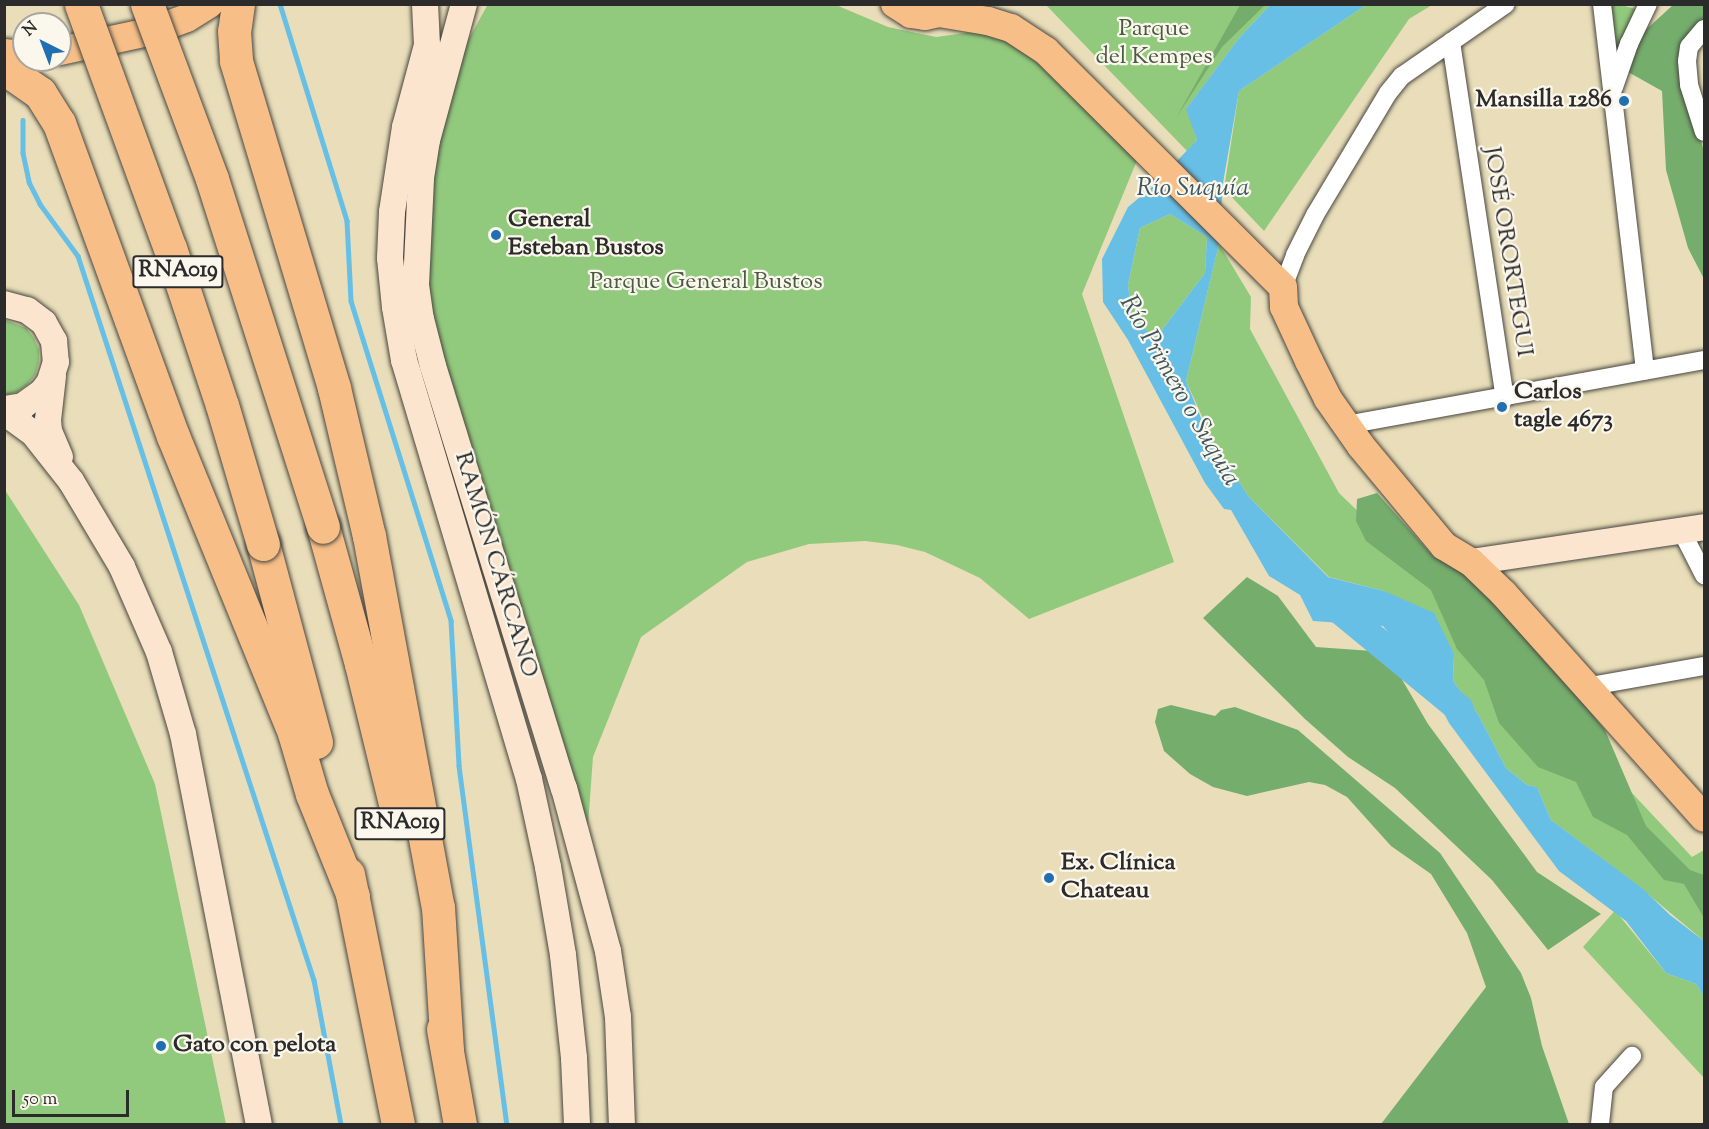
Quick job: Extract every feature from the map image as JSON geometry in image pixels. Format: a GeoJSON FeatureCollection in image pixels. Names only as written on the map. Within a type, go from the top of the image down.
{"type":"FeatureCollection","features":[{"type":"Feature","properties":{"kind":"highway","name":"RNA019"},"geometry":{"type":"LineString","coordinates":[[81,4],[167,238],[222,405],[263,544],[303,691],[353,896],[398,1125]]}},
{"type":"Feature","properties":{"kind":"highway","name":"RNA019"},"geometry":{"type":"LineString","coordinates":[[147,4],[212,179],[323,527],[361,664],[402,832],[447,1049],[460,1125]]}},
{"type":"Feature","properties":{"kind":"highway"},"geometry":{"type":"LineString","coordinates":[[238,4],[234,31],[236,61],[334,388],[369,536],[438,907],[447,1049]]}},
{"type":"Feature","properties":{"kind":"highway"},"geometry":{"type":"LineString","coordinates":[[4,68],[40,93],[59,123],[177,446],[294,733],[312,794],[353,896]]}},
{"type":"Feature","properties":{"kind":"main road"},"geometry":{"type":"LineString","coordinates":[[72,48],[149,32],[187,18],[209,4]]}},
{"type":"Feature","properties":{"kind":"main road","name":"RAMÓN CÁRCANO"},"geometry":{"type":"LineString","coordinates":[[425,4],[428,29],[424,63],[405,127],[392,212],[390,258],[395,308],[404,360],[520,749],[536,812],[563,955],[574,1058],[577,1125]]}},
{"type":"Feature","properties":{"kind":"main road","name":"RAMÓN CÁRCANO"},"geometry":{"type":"LineString","coordinates":[[464,4],[427,140],[421,179],[416,285],[421,319],[433,366],[564,788],[599,912],[608,951],[618,1017],[622,1125]]}},
{"type":"Feature","properties":{"kind":"main road"},"geometry":{"type":"LineString","coordinates":[[988,4],[1011,28]]}},
{"type":"Feature","properties":{"kind":"main road"},"geometry":{"type":"LineString","coordinates":[[895,5],[918,15],[945,9],[1011,28],[1033,41],[1065,68],[1123,131],[1283,287],[1284,307],[1328,399],[1346,425],[1444,546],[1471,562],[1504,594],[1585,687],[1699,804]]}},
{"type":"Feature","properties":{"kind":"main road"},"geometry":{"type":"LineString","coordinates":[[9,301],[36,315],[50,331],[56,351],[49,408],[49,431],[71,481],[134,591],[167,677],[183,734],[259,1125]]}},
{"type":"Feature","properties":{"kind":"main road"},"geometry":{"type":"LineString","coordinates":[[4,410],[33,400],[49,383],[54,372]]}},
{"type":"Feature","properties":{"kind":"main road"},"geometry":{"type":"LineString","coordinates":[[4,410],[33,433],[71,481]]}},
{"type":"Feature","properties":{"kind":"main road"},"geometry":{"type":"LineString","coordinates":[[1471,562],[1693,529]]}},
{"type":"Feature","properties":{"kind":"street"},"geometry":{"type":"LineString","coordinates":[[1283,287],[1295,255],[1315,215],[1388,93],[1402,76],[1506,4]]}},
{"type":"Feature","properties":{"kind":"street"},"geometry":{"type":"LineString","coordinates":[[1602,4],[1645,370]]}},
{"type":"Feature","properties":{"kind":"street"},"geometry":{"type":"LineString","coordinates":[[1612,92],[1629,44],[1648,4]]}},
{"type":"Feature","properties":{"kind":"street"},"geometry":{"type":"LineString","coordinates":[[1704,29],[1689,47],[1687,61],[1689,85],[1704,132]]}},
{"type":"Feature","properties":{"kind":"street","name":"JOSÉ ORORTEGUI"},"geometry":{"type":"LineString","coordinates":[[1451,42],[1505,398]]}},
{"type":"Feature","properties":{"kind":"street"},"geometry":{"type":"LineString","coordinates":[[1346,425],[1505,398],[1704,360]]}},
{"type":"Feature","properties":{"kind":"street"},"geometry":{"type":"LineString","coordinates":[[1693,529],[1704,575]]}},
{"type":"Feature","properties":{"kind":"street"},"geometry":{"type":"LineString","coordinates":[[1585,687],[1704,666]]}},
{"type":"Feature","properties":{"kind":"street"},"geometry":{"type":"LineString","coordinates":[[1600,1125],[1604,1087],[1632,1056]]}},
{"type":"Feature","properties":{"kind":"green space","name":"Parque General Bustos"},"geometry":{"type":"Polygon","coordinates":[[[488,4],[836,5],[888,27],[936,37],[979,31],[1020,43],[1138,158],[1082,294],[1174,562],[1029,619],[980,578],[925,552],[897,545],[865,541],[809,544],[747,562],[641,637],[593,757],[587,839],[426,304],[425,205],[456,62],[488,4]]]}},
{"type":"Feature","properties":{"kind":"green space","name":"Parque del Kempes"},"geometry":{"type":"Polygon","coordinates":[[[1046,5],[1270,5],[1239,38],[1187,108],[1197,140],[1187,151],[1046,5]]]}},
{"type":"Feature","properties":{"kind":"green space"},"geometry":{"type":"Polygon","coordinates":[[[1240,5],[1265,5],[1222,47],[1176,118],[1240,5]]]}},
{"type":"Feature","properties":{"kind":"green space"},"geometry":{"type":"Polygon","coordinates":[[[1366,5],[1432,5],[1409,19],[1264,231],[1224,189],[1239,91],[1366,5]]]}},
{"type":"Feature","properties":{"kind":"green space"},"geometry":{"type":"Polygon","coordinates":[[[1607,5],[1621,5],[1643,11],[1614,73],[1607,5]]]}},
{"type":"Feature","properties":{"kind":"green space"},"geometry":{"type":"Polygon","coordinates":[[[1673,5],[1704,5],[1704,19],[1698,24],[1684,83],[1704,151],[1704,279],[1688,248],[1666,170],[1662,91],[1621,68],[1640,35],[1673,5]]]}},
{"type":"Feature","properties":{"kind":"green space"},"geometry":{"type":"Polygon","coordinates":[[[1170,214],[1207,237],[1205,273],[1156,338],[1132,319],[1128,285],[1140,228],[1170,214]]]}},
{"type":"Feature","properties":{"kind":"green space"},"geometry":{"type":"Polygon","coordinates":[[[1219,244],[1251,297],[1250,329],[1339,493],[1467,617],[1692,857],[1704,850],[1704,941],[1649,895],[1618,914],[1666,973],[1696,984],[1704,996],[1704,1078],[1583,947],[1618,907],[1642,889],[1551,820],[1537,787],[1527,785],[1506,768],[1478,714],[1453,681],[1454,654],[1384,591],[1329,577],[1249,497],[1216,447],[1186,381],[1219,244]]]}},
{"type":"Feature","properties":{"kind":"green space"},"geometry":{"type":"Polygon","coordinates":[[[5,320],[26,328],[34,338],[39,350],[39,362],[35,375],[27,385],[17,392],[5,395],[5,320]]]}},
{"type":"Feature","properties":{"kind":"green space"},"geometry":{"type":"Polygon","coordinates":[[[5,490],[79,605],[155,784],[226,1124],[5,1124],[5,490]]]}},
{"type":"Feature","properties":{"kind":"green space"},"geometry":{"type":"Polygon","coordinates":[[[1377,493],[1433,556],[1471,574],[1501,602],[1605,730],[1646,826],[1690,870],[1704,875],[1704,918],[1684,884],[1664,880],[1627,835],[1593,817],[1576,782],[1538,767],[1499,723],[1484,680],[1457,649],[1431,590],[1366,541],[1356,521],[1357,499],[1377,493]]]}},
{"type":"Feature","properties":{"kind":"green space"},"geometry":{"type":"Polygon","coordinates":[[[1247,577],[1278,596],[1316,647],[1386,652],[1428,724],[1537,872],[1601,914],[1548,950],[1492,880],[1395,788],[1348,757],[1305,719],[1203,618],[1247,577]]]}},
{"type":"Feature","properties":{"kind":"green space"},"geometry":{"type":"Polygon","coordinates":[[[1171,705],[1215,716],[1221,710],[1235,707],[1298,730],[1440,853],[1521,973],[1531,998],[1542,1046],[1569,1124],[1381,1124],[1486,987],[1467,933],[1431,874],[1391,846],[1347,797],[1325,785],[1309,782],[1247,796],[1213,787],[1190,774],[1164,751],[1155,722],[1158,709],[1171,705]]]}},
{"type":"Feature","properties":{"kind":"water","name":"Río Suquía"},"geometry":{"type":"Polygon","coordinates":[[[1270,5],[1366,5],[1239,91],[1223,183],[1219,244],[1186,381],[1201,418],[1216,447],[1249,497],[1328,577],[1384,591],[1434,613],[1454,654],[1453,681],[1478,714],[1506,768],[1527,785],[1537,787],[1551,820],[1643,889],[1670,915],[1704,941],[1704,996],[1696,984],[1666,973],[1626,921],[1559,871],[1449,723],[1429,684],[1383,626],[1313,621],[1300,595],[1269,576],[1231,510],[1224,509],[1205,483],[1128,340],[1103,302],[1102,259],[1128,207],[1152,187],[1197,140],[1186,109],[1239,38],[1270,5]],[[1170,214],[1140,228],[1128,285],[1132,318],[1156,338],[1205,273],[1207,237],[1170,214]]]}},
{"type":"Feature","properties":{"kind":"waterway"},"geometry":{"type":"LineString","coordinates":[[280,4],[347,221],[351,301],[451,621],[459,766],[507,1124]]}},
{"type":"Feature","properties":{"kind":"waterway"},"geometry":{"type":"LineString","coordinates":[[23,120],[23,153],[29,182],[40,204],[78,256],[314,980],[341,1124]]}},
{"type":"Feature","properties":{"kind":"waterway","name":"Río Primero o Suquía"},"geometry":{"type":"LineString","coordinates":[[1326,599],[1460,709]]}},
{"type":"Feature","properties":{"kind":"place","name":"Mansilla 1286"},"geometry":{"type":"Point","coordinates":[1624,101]}},
{"type":"Feature","properties":{"kind":"place","name":"General Esteban Bustos"},"geometry":{"type":"Point","coordinates":[496,235]}},
{"type":"Feature","properties":{"kind":"place","name":"Carlos tagle 4673"},"geometry":{"type":"Point","coordinates":[1502,407]}},
{"type":"Feature","properties":{"kind":"place","name":"Ex. Clínica Chateau"},"geometry":{"type":"Point","coordinates":[1049,878]}},
{"type":"Feature","properties":{"kind":"place","name":"Gato con pelota"},"geometry":{"type":"Point","coordinates":[161,1046]}}]}
